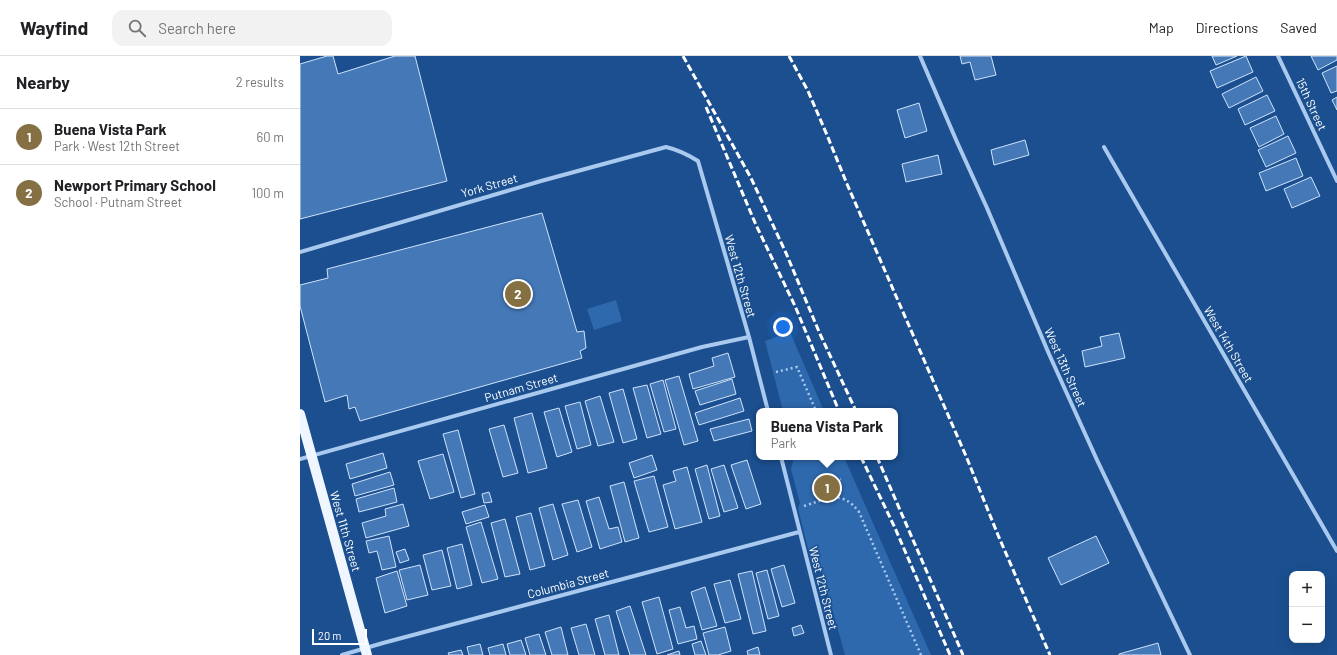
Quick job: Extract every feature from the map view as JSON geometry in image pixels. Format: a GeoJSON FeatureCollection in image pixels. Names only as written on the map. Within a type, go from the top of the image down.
{"type":"FeatureCollection","features":[{"type":"Feature","properties":{"kind":"main road","name":"West 11th Street"},"geometry":{"type":"LineString","coordinates":[[300,414],[366,652]]}},
{"type":"Feature","properties":{"kind":"street","name":"West 13th Street"},"geometry":{"type":"LineString","coordinates":[[920,56],[988,208],[1049,354],[1190,655]]}},
{"type":"Feature","properties":{"kind":"street","name":"15th Street"},"geometry":{"type":"LineString","coordinates":[[1278,56],[1337,181]]}},
{"type":"Feature","properties":{"kind":"street","name":"York Street"},"geometry":{"type":"LineString","coordinates":[[300,252],[541,181],[666,147],[685,152]]}},
{"type":"Feature","properties":{"kind":"street","name":"West 14th Street"},"geometry":{"type":"LineString","coordinates":[[1104,147],[1337,551]]}},
{"type":"Feature","properties":{"kind":"street","name":"West 12th Street"},"geometry":{"type":"LineString","coordinates":[[685,152],[698,161],[749,336],[767,408]]}},
{"type":"Feature","properties":{"kind":"street","name":"Putnam Street"},"geometry":{"type":"LineString","coordinates":[[300,459],[702,347],[749,336]]}},
{"type":"Feature","properties":{"kind":"street","name":"West 12th Street"},"geometry":{"type":"LineString","coordinates":[[782,460],[831,655]]}},
{"type":"Feature","properties":{"kind":"street","name":"Columbia Street"},"geometry":{"type":"LineString","coordinates":[[342,655],[366,652],[383,643],[799,532]]}},
{"type":"Feature","properties":{"kind":"path"},"geometry":{"type":"LineString","coordinates":[[776,372],[797,366],[815,408]]}},
{"type":"Feature","properties":{"kind":"path"},"geometry":{"type":"LineString","coordinates":[[812,489],[841,479]]}},
{"type":"Feature","properties":{"kind":"path"},"geometry":{"type":"LineString","coordinates":[[823,484],[827,500]]}},
{"type":"Feature","properties":{"kind":"path"},"geometry":{"type":"LineString","coordinates":[[794,509],[835,497],[849,500],[859,512],[921,655]]}},
{"type":"Feature","properties":{"kind":"shaded area"},"geometry":{"type":"Polygon","coordinates":[[[616,300],[622,321],[594,330],[587,309],[616,300]]]}},
{"type":"Feature","properties":{"kind":"shaded area"},"geometry":{"type":"Polygon","coordinates":[[[790,332],[823,408],[782,408],[765,341],[790,332]]]}},
{"type":"Feature","properties":{"kind":"shaded area"},"geometry":{"type":"Polygon","coordinates":[[[793,460],[845,460],[931,655],[845,655],[821,569],[811,561],[798,508],[800,503],[791,469],[793,460]]]}},
{"type":"Feature","properties":{"kind":"building"},"geometry":{"type":"Polygon","coordinates":[[[327,56],[333,56],[338,74],[395,56],[415,56],[447,181],[300,219],[300,64],[327,56]]]}},
{"type":"Feature","properties":{"kind":"building"},"geometry":{"type":"Polygon","coordinates":[[[960,56],[991,56],[996,75],[975,80],[970,62],[962,64],[960,56]]]}},
{"type":"Feature","properties":{"kind":"building"},"geometry":{"type":"Polygon","coordinates":[[[1212,56],[1237,56],[1216,65],[1212,56]]]}},
{"type":"Feature","properties":{"kind":"building"},"geometry":{"type":"Polygon","coordinates":[[[1246,56],[1253,72],[1217,88],[1210,71],[1246,56]]]}},
{"type":"Feature","properties":{"kind":"building"},"geometry":{"type":"Polygon","coordinates":[[[1311,56],[1337,56],[1337,60],[1318,70],[1311,56]]]}},
{"type":"Feature","properties":{"kind":"building"},"geometry":{"type":"Polygon","coordinates":[[[1337,66],[1337,91],[1331,93],[1322,73],[1337,66]]]}},
{"type":"Feature","properties":{"kind":"building"},"geometry":{"type":"Polygon","coordinates":[[[1256,77],[1263,91],[1229,108],[1222,94],[1256,77]]]}},
{"type":"Feature","properties":{"kind":"building"},"geometry":{"type":"Polygon","coordinates":[[[1267,95],[1275,111],[1245,125],[1238,109],[1267,95]]]}},
{"type":"Feature","properties":{"kind":"building"},"geometry":{"type":"Polygon","coordinates":[[[1337,97],[1337,110],[1332,100],[1337,97]]]}},
{"type":"Feature","properties":{"kind":"building"},"geometry":{"type":"Polygon","coordinates":[[[919,103],[927,131],[905,138],[897,110],[919,103]]]}},
{"type":"Feature","properties":{"kind":"building"},"geometry":{"type":"Polygon","coordinates":[[[1276,116],[1284,134],[1259,147],[1250,128],[1276,116]]]}},
{"type":"Feature","properties":{"kind":"building"},"geometry":{"type":"Polygon","coordinates":[[[1288,136],[1296,153],[1266,167],[1258,150],[1288,136]]]}},
{"type":"Feature","properties":{"kind":"building"},"geometry":{"type":"Polygon","coordinates":[[[1025,140],[1029,155],[994,165],[991,150],[1025,140]]]}},
{"type":"Feature","properties":{"kind":"building"},"geometry":{"type":"Polygon","coordinates":[[[938,155],[942,174],[906,182],[902,164],[938,155]]]}},
{"type":"Feature","properties":{"kind":"building"},"geometry":{"type":"Polygon","coordinates":[[[1296,158],[1303,176],[1266,191],[1259,173],[1296,158]]]}},
{"type":"Feature","properties":{"kind":"building"},"geometry":{"type":"Polygon","coordinates":[[[1311,177],[1320,196],[1292,208],[1284,189],[1311,177]]]}},
{"type":"Feature","properties":{"kind":"building"},"geometry":{"type":"Polygon","coordinates":[[[542,213],[577,332],[584,331],[586,348],[580,351],[582,358],[360,421],[355,407],[349,409],[347,395],[325,402],[300,306],[300,285],[328,278],[327,269],[542,213]]]}},
{"type":"Feature","properties":{"kind":"building"},"geometry":{"type":"Polygon","coordinates":[[[1119,333],[1125,358],[1085,367],[1082,351],[1102,346],[1100,337],[1119,333]]]}},
{"type":"Feature","properties":{"kind":"building"},"geometry":{"type":"Polygon","coordinates":[[[728,353],[735,377],[693,389],[689,374],[714,366],[712,358],[728,353]]]}},
{"type":"Feature","properties":{"kind":"building"},"geometry":{"type":"Polygon","coordinates":[[[679,376],[698,441],[684,445],[665,380],[679,376]]]}},
{"type":"Feature","properties":{"kind":"building"},"geometry":{"type":"Polygon","coordinates":[[[732,379],[736,394],[700,405],[695,391],[732,379]]]}},
{"type":"Feature","properties":{"kind":"building"},"geometry":{"type":"Polygon","coordinates":[[[663,380],[676,429],[664,432],[650,384],[663,380]]]}},
{"type":"Feature","properties":{"kind":"building"},"geometry":{"type":"Polygon","coordinates":[[[647,385],[661,434],[647,438],[633,388],[647,385]]]}},
{"type":"Feature","properties":{"kind":"building"},"geometry":{"type":"Polygon","coordinates":[[[623,389],[637,439],[623,443],[609,393],[623,389]]]}},
{"type":"Feature","properties":{"kind":"building"},"geometry":{"type":"Polygon","coordinates":[[[600,396],[614,442],[598,446],[585,401],[600,396]]]}},
{"type":"Feature","properties":{"kind":"building"},"geometry":{"type":"Polygon","coordinates":[[[740,398],[744,411],[699,425],[695,413],[740,398]]]}},
{"type":"Feature","properties":{"kind":"building"},"geometry":{"type":"Polygon","coordinates":[[[580,402],[591,445],[577,449],[565,406],[580,402]]]}},
{"type":"Feature","properties":{"kind":"building"},"geometry":{"type":"Polygon","coordinates":[[[559,408],[572,452],[557,457],[544,412],[559,408]]]}},
{"type":"Feature","properties":{"kind":"building"},"geometry":{"type":"Polygon","coordinates":[[[532,413],[547,468],[528,473],[514,418],[532,413]]]}},
{"type":"Feature","properties":{"kind":"building"},"geometry":{"type":"Polygon","coordinates":[[[749,419],[752,431],[714,441],[710,429],[749,419]]]}},
{"type":"Feature","properties":{"kind":"building"},"geometry":{"type":"Polygon","coordinates":[[[504,425],[518,473],[503,477],[489,429],[504,425]]]}},
{"type":"Feature","properties":{"kind":"building"},"geometry":{"type":"Polygon","coordinates":[[[458,430],[475,494],[461,498],[443,434],[458,430]]]}},
{"type":"Feature","properties":{"kind":"building"},"geometry":{"type":"Polygon","coordinates":[[[383,453],[387,468],[350,479],[346,464],[383,453]]]}},
{"type":"Feature","properties":{"kind":"building"},"geometry":{"type":"Polygon","coordinates":[[[443,454],[454,492],[430,499],[418,461],[443,454]]]}},
{"type":"Feature","properties":{"kind":"building"},"geometry":{"type":"Polygon","coordinates":[[[652,455],[657,470],[634,478],[629,463],[652,455]]]}},
{"type":"Feature","properties":{"kind":"building"},"geometry":{"type":"Polygon","coordinates":[[[747,460],[761,504],[746,509],[731,465],[747,460]]]}},
{"type":"Feature","properties":{"kind":"building"},"geometry":{"type":"Polygon","coordinates":[[[707,465],[720,516],[709,519],[695,469],[707,465]]]}},
{"type":"Feature","properties":{"kind":"building"},"geometry":{"type":"Polygon","coordinates":[[[724,465],[738,508],[724,512],[711,469],[724,465]]]}},
{"type":"Feature","properties":{"kind":"building"},"geometry":{"type":"Polygon","coordinates":[[[687,467],[702,522],[675,529],[663,485],[676,481],[673,471],[687,467]]]}},
{"type":"Feature","properties":{"kind":"building"},"geometry":{"type":"Polygon","coordinates":[[[390,472],[394,485],[355,496],[352,484],[390,472]]]}},
{"type":"Feature","properties":{"kind":"building"},"geometry":{"type":"Polygon","coordinates":[[[654,476],[668,527],[649,532],[634,481],[654,476]]]}},
{"type":"Feature","properties":{"kind":"building"},"geometry":{"type":"Polygon","coordinates":[[[624,482],[639,538],[625,542],[610,486],[624,482]]]}},
{"type":"Feature","properties":{"kind":"building"},"geometry":{"type":"Polygon","coordinates":[[[394,488],[397,502],[359,512],[356,499],[394,488]]]}},
{"type":"Feature","properties":{"kind":"building"},"geometry":{"type":"Polygon","coordinates":[[[489,492],[492,502],[484,503],[482,494],[489,492]]]}},
{"type":"Feature","properties":{"kind":"building"},"geometry":{"type":"Polygon","coordinates":[[[599,497],[609,529],[618,527],[622,542],[600,549],[586,501],[599,497]]]}},
{"type":"Feature","properties":{"kind":"building"},"geometry":{"type":"Polygon","coordinates":[[[578,500],[592,547],[577,552],[562,504],[578,500]]]}},
{"type":"Feature","properties":{"kind":"building"},"geometry":{"type":"Polygon","coordinates":[[[403,504],[409,526],[366,538],[362,523],[386,516],[385,509],[403,504]]]}},
{"type":"Feature","properties":{"kind":"building"},"geometry":{"type":"Polygon","coordinates":[[[553,504],[568,555],[553,560],[539,508],[553,504]]]}},
{"type":"Feature","properties":{"kind":"building"},"geometry":{"type":"Polygon","coordinates":[[[485,505],[489,517],[466,524],[462,512],[485,505]]]}},
{"type":"Feature","properties":{"kind":"building"},"geometry":{"type":"Polygon","coordinates":[[[531,513],[545,566],[530,570],[516,517],[531,513]]]}},
{"type":"Feature","properties":{"kind":"building"},"geometry":{"type":"Polygon","coordinates":[[[505,519],[520,574],[505,577],[491,523],[505,519]]]}},
{"type":"Feature","properties":{"kind":"building"},"geometry":{"type":"Polygon","coordinates":[[[481,522],[498,579],[482,583],[466,527],[481,522]]]}},
{"type":"Feature","properties":{"kind":"building"},"geometry":{"type":"Polygon","coordinates":[[[389,536],[396,567],[382,570],[377,551],[369,553],[366,541],[389,536]]]}},
{"type":"Feature","properties":{"kind":"building"},"geometry":{"type":"Polygon","coordinates":[[[1096,536],[1109,563],[1061,585],[1048,558],[1096,536]]]}},
{"type":"Feature","properties":{"kind":"building"},"geometry":{"type":"Polygon","coordinates":[[[462,544],[472,585],[457,589],[447,548],[462,544]]]}},
{"type":"Feature","properties":{"kind":"building"},"geometry":{"type":"Polygon","coordinates":[[[405,549],[409,560],[400,563],[396,552],[405,549]]]}},
{"type":"Feature","properties":{"kind":"building"},"geometry":{"type":"Polygon","coordinates":[[[442,550],[451,586],[432,590],[423,555],[442,550]]]}},
{"type":"Feature","properties":{"kind":"building"},"geometry":{"type":"Polygon","coordinates":[[[420,565],[428,595],[407,600],[399,570],[420,565]]]}},
{"type":"Feature","properties":{"kind":"building"},"geometry":{"type":"Polygon","coordinates":[[[784,565],[795,603],[782,607],[771,569],[784,565]]]}},
{"type":"Feature","properties":{"kind":"building"},"geometry":{"type":"Polygon","coordinates":[[[767,570],[779,616],[768,619],[756,573],[767,570]]]}},
{"type":"Feature","properties":{"kind":"building"},"geometry":{"type":"Polygon","coordinates":[[[397,571],[407,606],[385,613],[376,578],[397,571]]]}},
{"type":"Feature","properties":{"kind":"building"},"geometry":{"type":"Polygon","coordinates":[[[752,571],[766,631],[753,634],[738,574],[752,571]]]}},
{"type":"Feature","properties":{"kind":"building"},"geometry":{"type":"Polygon","coordinates":[[[730,580],[741,619],[725,623],[714,584],[730,580]]]}},
{"type":"Feature","properties":{"kind":"building"},"geometry":{"type":"Polygon","coordinates":[[[705,587],[717,626],[702,630],[691,592],[705,587]]]}},
{"type":"Feature","properties":{"kind":"building"},"geometry":{"type":"Polygon","coordinates":[[[659,597],[673,649],[657,654],[642,602],[659,597]]]}},
{"type":"Feature","properties":{"kind":"building"},"geometry":{"type":"Polygon","coordinates":[[[630,606],[646,655],[630,655],[616,611],[630,606]]]}},
{"type":"Feature","properties":{"kind":"building"},"geometry":{"type":"Polygon","coordinates":[[[680,607],[686,628],[694,626],[697,639],[678,644],[669,610],[680,607]]]}},
{"type":"Feature","properties":{"kind":"building"},"geometry":{"type":"Polygon","coordinates":[[[609,615],[619,655],[605,655],[595,619],[609,615]]]}},
{"type":"Feature","properties":{"kind":"building"},"geometry":{"type":"Polygon","coordinates":[[[586,624],[595,655],[579,655],[571,628],[586,624]]]}},
{"type":"Feature","properties":{"kind":"building"},"geometry":{"type":"Polygon","coordinates":[[[801,625],[804,633],[794,636],[792,628],[801,625]]]}},
{"type":"Feature","properties":{"kind":"building"},"geometry":{"type":"Polygon","coordinates":[[[561,627],[568,655],[552,655],[545,632],[561,627]]]}},
{"type":"Feature","properties":{"kind":"building"},"geometry":{"type":"Polygon","coordinates":[[[725,627],[731,651],[718,655],[709,655],[703,633],[725,627]]]}},
{"type":"Feature","properties":{"kind":"building"},"geometry":{"type":"Polygon","coordinates":[[[539,634],[546,655],[530,655],[525,638],[539,634]]]}},
{"type":"Feature","properties":{"kind":"building"},"geometry":{"type":"Polygon","coordinates":[[[521,640],[526,655],[510,655],[507,644],[521,640]]]}},
{"type":"Feature","properties":{"kind":"building"},"geometry":{"type":"Polygon","coordinates":[[[701,641],[706,655],[695,655],[692,644],[701,641]]]}},
{"type":"Feature","properties":{"kind":"building"},"geometry":{"type":"Polygon","coordinates":[[[1158,643],[1161,655],[1119,655],[1119,654],[1158,643]]]}},
{"type":"Feature","properties":{"kind":"building"},"geometry":{"type":"Polygon","coordinates":[[[480,644],[483,655],[469,655],[467,647],[480,644]]]}},
{"type":"Feature","properties":{"kind":"building"},"geometry":{"type":"Polygon","coordinates":[[[503,644],[506,655],[490,655],[488,648],[503,644]]]}},
{"type":"Feature","properties":{"kind":"building"},"geometry":{"type":"Polygon","coordinates":[[[758,647],[760,655],[748,655],[747,651],[758,647]]]}},
{"type":"Feature","properties":{"kind":"building"},"geometry":{"type":"Polygon","coordinates":[[[461,650],[463,655],[449,655],[448,653],[461,650]]]}},
{"type":"Feature","properties":{"kind":"building"},"geometry":{"type":"Polygon","coordinates":[[[679,651],[680,655],[667,655],[679,651]]]}},
{"type":"Feature","properties":{"kind":"railway"},"geometry":{"type":"LineString","coordinates":[[683,56],[751,178],[855,408]]}},
{"type":"Feature","properties":{"kind":"railway"},"geometry":{"type":"LineString","coordinates":[[789,56],[808,91],[966,456],[998,535],[1050,655]]}},
{"type":"Feature","properties":{"kind":"railway"},"geometry":{"type":"LineString","coordinates":[[706,107],[756,225],[795,306],[838,408]]}},
{"type":"Feature","properties":{"kind":"railway"},"geometry":{"type":"LineString","coordinates":[[862,460],[895,528],[950,655]]}},
{"type":"Feature","properties":{"kind":"railway"},"geometry":{"type":"LineString","coordinates":[[878,460],[963,655]]}},
{"type":"Feature","properties":{"kind":"place","name":"Newport Primary School"},"geometry":{"type":"Point","coordinates":[518,294]}},
{"type":"Feature","properties":{"kind":"place","name":"Buena Vista Park"},"geometry":{"type":"Point","coordinates":[827,488]}}]}
